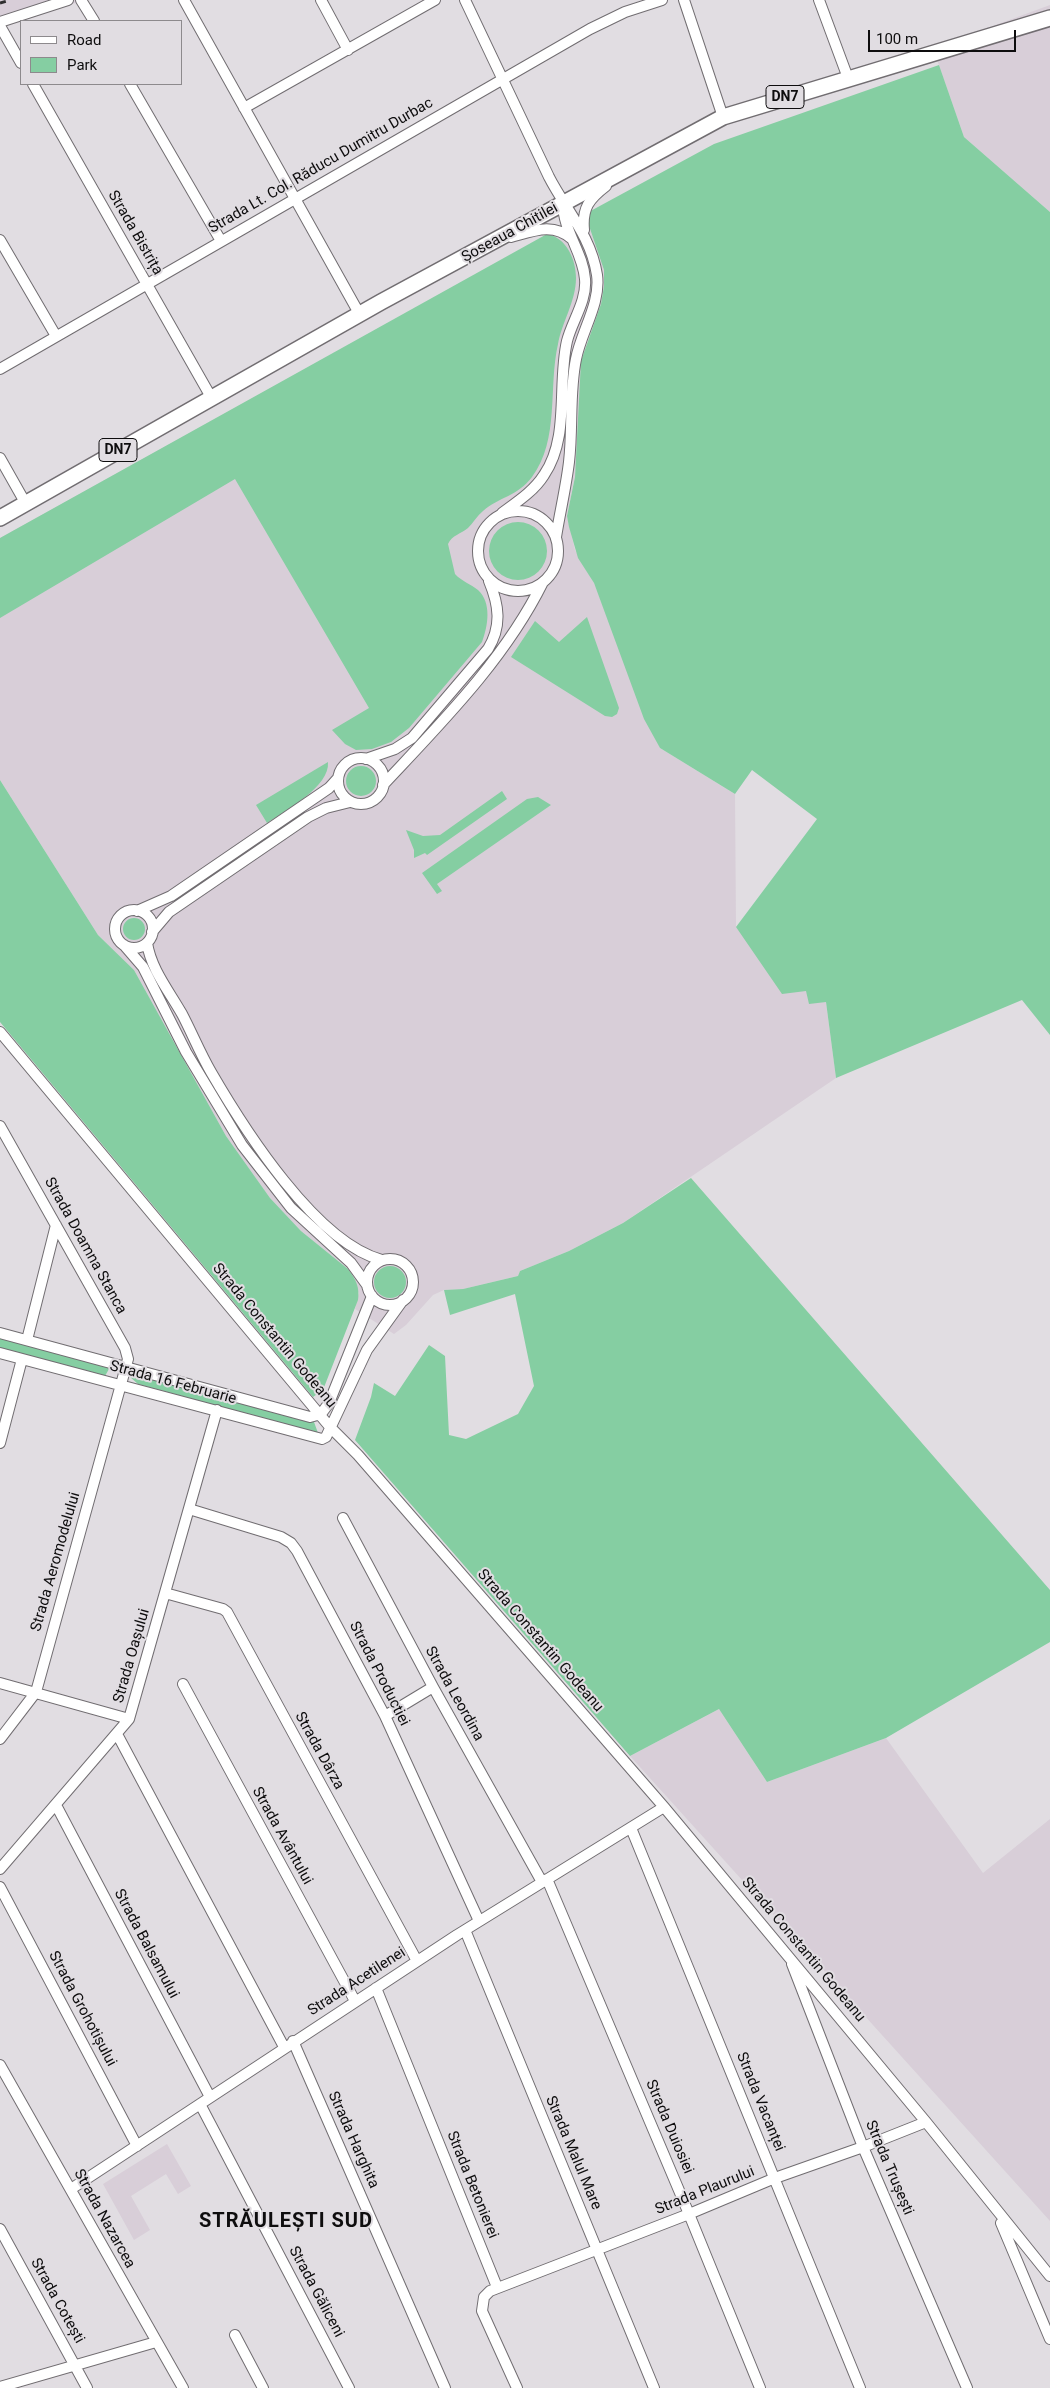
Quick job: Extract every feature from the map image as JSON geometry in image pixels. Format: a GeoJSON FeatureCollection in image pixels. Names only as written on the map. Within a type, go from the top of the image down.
{"type":"FeatureCollection","features":[{"type":"Feature","properties":{"kind":"main road","name":"Șoseaua Chitilei"},"geometry":{"type":"LineString","coordinates":[[0,518],[211,397],[723,117],[1050,18]]}},
{"type":"Feature","properties":{"kind":"street"},"geometry":{"type":"LineString","coordinates":[[20,61],[0,24],[68,0]]}},
{"type":"Feature","properties":{"kind":"street"},"geometry":{"type":"LineString","coordinates":[[82,0],[93,20]]}},
{"type":"Feature","properties":{"kind":"street"},"geometry":{"type":"LineString","coordinates":[[184,0],[360,315]]}},
{"type":"Feature","properties":{"kind":"street"},"geometry":{"type":"LineString","coordinates":[[321,0],[348,50]]}},
{"type":"Feature","properties":{"kind":"street"},"geometry":{"type":"LineString","coordinates":[[244,108],[435,0]]}},
{"type":"Feature","properties":{"kind":"street"},"geometry":{"type":"LineString","coordinates":[[366,759],[395,749],[412,738],[494,640],[499,617],[496,597],[489,580],[481,569],[477,556],[478,543],[483,531],[491,520],[532,490],[544,477],[556,449],[567,341],[583,296],[585,283],[584,269],[563,218],[563,204],[465,0]]}},
{"type":"Feature","properties":{"kind":"street","name":"Strada Lt. Col. Răducu Dumitru Durbac"},"geometry":{"type":"LineString","coordinates":[[0,369],[503,78],[607,20],[662,0]]}},
{"type":"Feature","properties":{"kind":"street"},"geometry":{"type":"LineString","coordinates":[[684,0],[723,117]]}},
{"type":"Feature","properties":{"kind":"street"},"geometry":{"type":"LineString","coordinates":[[819,0],[848,78]]}},
{"type":"Feature","properties":{"kind":"street","name":"Strada Bistrița"},"geometry":{"type":"LineString","coordinates":[[34,85],[211,397]]}},
{"type":"Feature","properties":{"kind":"street"},"geometry":{"type":"LineString","coordinates":[[131,85],[221,241]]}},
{"type":"Feature","properties":{"kind":"street"},"geometry":{"type":"LineString","coordinates":[[584,234],[584,216],[590,199],[636,163]]}},
{"type":"Feature","properties":{"kind":"street"},"geometry":{"type":"LineString","coordinates":[[556,537],[569,463],[575,362],[598,285],[597,274],[584,234],[573,212],[563,204]]}},
{"type":"Feature","properties":{"kind":"street"},"geometry":{"type":"LineString","coordinates":[[497,240],[546,228],[564,233],[573,240]]}},
{"type":"Feature","properties":{"kind":"street"},"geometry":{"type":"LineString","coordinates":[[0,240],[56,336]]}},
{"type":"Feature","properties":{"kind":"street"},"geometry":{"type":"LineString","coordinates":[[0,458],[26,504]]}},
{"type":"Feature","properties":{"kind":"street"},"geometry":{"type":"LineString","coordinates":[[330,1427],[367,1350],[412,1287],[409,1270],[400,1262],[367,1256],[339,1237],[305,1205],[285,1181],[249,1132],[211,1072],[152,963],[147,943],[152,932],[169,912],[308,817],[326,808],[350,802],[358,804],[369,803],[378,796],[384,784],[499,655],[525,617],[543,582],[555,565],[558,548],[556,537],[551,528],[534,514],[518,511],[502,513]]}},
{"type":"Feature","properties":{"kind":"street"},"geometry":{"type":"LineString","coordinates":[[489,580],[499,587],[522,591],[543,582]]}},
{"type":"Feature","properties":{"kind":"street"},"geometry":{"type":"LineString","coordinates":[[384,784],[382,771],[372,761],[356,759],[345,764],[338,778],[329,788],[171,896],[137,911],[124,913],[116,923],[116,935],[143,968],[186,1052],[242,1145],[291,1208],[351,1263],[367,1285],[372,1296],[383,1304],[390,1305],[403,1300]]}},
{"type":"Feature","properties":{"kind":"street"},"geometry":{"type":"LineString","coordinates":[[338,778],[340,792],[350,802]]}},
{"type":"Feature","properties":{"kind":"street"},"geometry":{"type":"LineString","coordinates":[[137,911],[147,916],[152,932]]}},
{"type":"Feature","properties":{"kind":"street"},"geometry":{"type":"LineString","coordinates":[[124,945],[136,948],[147,943]]}},
{"type":"Feature","properties":{"kind":"street","name":"Strada Constantin Godeanu"},"geometry":{"type":"LineString","coordinates":[[0,1032],[330,1427],[368,1467],[664,1807],[926,2122],[1050,2276]]}},
{"type":"Feature","properties":{"kind":"street","name":"Strada Doamna Stanca"},"geometry":{"type":"LineString","coordinates":[[0,1126],[125,1348],[128,1359],[121,1384]]}},
{"type":"Feature","properties":{"kind":"street"},"geometry":{"type":"LineString","coordinates":[[27,1340],[56,1225]]}},
{"type":"Feature","properties":{"kind":"street"},"geometry":{"type":"LineString","coordinates":[[367,1285],[369,1273],[376,1263],[382,1260]]}},
{"type":"Feature","properties":{"kind":"street"},"geometry":{"type":"LineString","coordinates":[[321,1414],[328,1402],[372,1296]]}},
{"type":"Feature","properties":{"kind":"street","name":"Strada 16 Februarie"},"geometry":{"type":"LineString","coordinates":[[0,1333],[310,1417],[321,1414]]}},
{"type":"Feature","properties":{"kind":"street","name":"Strada 16 Februarie"},"geometry":{"type":"LineString","coordinates":[[0,1352],[322,1439],[326,1437],[330,1427]]}},
{"type":"Feature","properties":{"kind":"street"},"geometry":{"type":"LineString","coordinates":[[0,1443],[22,1359]]}},
{"type":"Feature","properties":{"kind":"street","name":"Strada Aeromodelului"},"geometry":{"type":"LineString","coordinates":[[0,1739],[36,1692],[121,1384]]}},
{"type":"Feature","properties":{"kind":"street","name":"Strada Oașului"},"geometry":{"type":"LineString","coordinates":[[0,1869],[129,1719],[217,1410]]}},
{"type":"Feature","properties":{"kind":"street","name":"Strada Productiei"},"geometry":{"type":"LineString","coordinates":[[189,1508],[281,1537],[291,1543],[385,1716],[479,1921]]}},
{"type":"Feature","properties":{"kind":"street","name":"Strada Leordina"},"geometry":{"type":"LineString","coordinates":[[343,1518],[432,1686],[544,1881]]}},
{"type":"Feature","properties":{"kind":"street","name":"Strada Dârza"},"geometry":{"type":"LineString","coordinates":[[165,1593],[223,1609],[226,1612],[417,1961]]}},
{"type":"Feature","properties":{"kind":"street"},"geometry":{"type":"LineString","coordinates":[[0,1683],[129,1719]]}},
{"type":"Feature","properties":{"kind":"street","name":"Strada Avântului"},"geometry":{"type":"LineString","coordinates":[[183,1684],[355,2001]]}},
{"type":"Feature","properties":{"kind":"street"},"geometry":{"type":"LineString","coordinates":[[385,1716],[432,1686]]}},
{"type":"Feature","properties":{"kind":"street"},"geometry":{"type":"LineString","coordinates":[[117,1734],[284,2047]]}},
{"type":"Feature","properties":{"kind":"street","name":"Strada Balsamului"},"geometry":{"type":"LineString","coordinates":[[56,1805],[210,2097]]}},
{"type":"Feature","properties":{"kind":"street","name":"Strada Acetilenei"},"geometry":{"type":"LineString","coordinates":[[71,2189],[293,2041],[465,1930],[664,1807]]}},
{"type":"Feature","properties":{"kind":"street","name":"Strada Vacanței"},"geometry":{"type":"LineString","coordinates":[[631,1828],[860,2388]]}},
{"type":"Feature","properties":{"kind":"street","name":"Strada Duiosiei"},"geometry":{"type":"LineString","coordinates":[[544,1881],[690,2214],[760,2388]]}},
{"type":"Feature","properties":{"kind":"street","name":"Strada Grohotișului"},"geometry":{"type":"LineString","coordinates":[[0,1887],[137,2146]]}},
{"type":"Feature","properties":{"kind":"street","name":"Strada Malul Mare"},"geometry":{"type":"LineString","coordinates":[[465,1930],[654,2388]]}},
{"type":"Feature","properties":{"kind":"street","name":"Strada Trușești"},"geometry":{"type":"LineString","coordinates":[[790,1957],[864,2147],[967,2388]]}},
{"type":"Feature","properties":{"kind":"street","name":"Strada Betonierei"},"geometry":{"type":"LineString","coordinates":[[376,1988],[497,2288]]}},
{"type":"Feature","properties":{"kind":"street","name":"Strada Harghita"},"geometry":{"type":"LineString","coordinates":[[293,2041],[445,2388]]}},
{"type":"Feature","properties":{"kind":"street","name":"Strada Nazarcea"},"geometry":{"type":"LineString","coordinates":[[0,2065],[183,2388]]}},
{"type":"Feature","properties":{"kind":"street","name":"Strada Găliceni"},"geometry":{"type":"LineString","coordinates":[[200,2104],[349,2388]]}},
{"type":"Feature","properties":{"kind":"street","name":"Strada Plaurului"},"geometry":{"type":"LineString","coordinates":[[497,2288],[690,2214],[775,2178],[864,2147],[926,2122]]}},
{"type":"Feature","properties":{"kind":"street"},"geometry":{"type":"LineString","coordinates":[[996,2210],[1050,2339]]}},
{"type":"Feature","properties":{"kind":"street","name":"Strada Cotești"},"geometry":{"type":"LineString","coordinates":[[0,2229],[87,2388]]}},
{"type":"Feature","properties":{"kind":"street"},"geometry":{"type":"LineString","coordinates":[[497,2288],[484,2297],[482,2311],[517,2388]]}},
{"type":"Feature","properties":{"kind":"street"},"geometry":{"type":"LineString","coordinates":[[235,2336],[263,2388]]}},
{"type":"Feature","properties":{"kind":"street"},"geometry":{"type":"LineString","coordinates":[[0,2388],[156,2342]]}},
{"type":"Feature","properties":{"kind":"shaded area"},"geometry":{"type":"Polygon","coordinates":[[[0,0],[86,0],[0,25],[0,0]]]}},
{"type":"Feature","properties":{"kind":"shaded area"},"geometry":{"type":"Polygon","coordinates":[[[1050,5],[1050,212],[964,137],[933,48],[1050,5]]]}},
{"type":"Feature","properties":{"kind":"shaded area"},"geometry":{"type":"Polygon","coordinates":[[[585,214],[604,270],[604,286],[601,304],[586,341],[575,477],[567,516],[575,550],[594,583],[660,748],[735,794],[736,927],[807,991],[826,1002],[836,1078],[623,1223],[569,1251],[520,1271],[518,1276],[463,1289],[444,1290],[433,1295],[406,1325],[394,1334],[355,1309],[359,1293],[354,1277],[348,1269],[301,1231],[270,1198],[226,1136],[134,970],[98,935],[0,780],[0,538],[585,214]]]}},
{"type":"Feature","properties":{"kind":"shaded area"},"geometry":{"type":"Polygon","coordinates":[[[719,1709],[767,1782],[886,1738],[983,1873],[1050,1819],[1050,2221],[630,1756],[719,1709]]]}},
{"type":"Feature","properties":{"kind":"shaded area"},"geometry":{"type":"Polygon","coordinates":[[[167,2144],[191,2186],[178,2194],[166,2174],[131,2196],[150,2230],[134,2240],[103,2184],[167,2144]]]}},
{"type":"Feature","properties":{"kind":"green space"},"geometry":{"type":"Polygon","coordinates":[[[939,65],[964,137],[1050,212],[1050,1035],[1022,1000],[836,1078],[826,1002],[809,1004],[806,991],[782,994],[736,927],[817,819],[752,770],[735,794],[660,748],[644,719],[594,583],[578,558],[567,516],[575,477],[581,361],[601,304],[604,286],[604,270],[585,214],[714,144],[939,65]]]}},
{"type":"Feature","properties":{"kind":"green space"},"geometry":{"type":"Polygon","coordinates":[[[547,234],[560,240],[569,251],[576,271],[576,278],[574,295],[558,344],[550,430],[546,446],[541,462],[527,483],[489,506],[468,528],[454,537],[448,544],[455,574],[478,590],[485,601],[488,615],[484,636],[482,642],[409,728],[391,742],[372,749],[356,750],[345,744],[332,730],[369,708],[235,479],[0,618],[0,538],[547,234]]]}},
{"type":"Feature","properties":{"kind":"green space"},"geometry":{"type":"Polygon","coordinates":[[[518,522],[529,524],[542,535],[547,551],[545,562],[534,575],[518,580],[507,578],[494,567],[489,551],[491,540],[502,527],[518,522]]]}},
{"type":"Feature","properties":{"kind":"green space"},"geometry":{"type":"Polygon","coordinates":[[[587,617],[619,708],[617,714],[612,717],[605,716],[511,657],[535,621],[559,642],[587,617]]]}},
{"type":"Feature","properties":{"kind":"green space"},"geometry":{"type":"Polygon","coordinates":[[[328,762],[327,771],[315,789],[267,823],[256,805],[328,762]]]}},
{"type":"Feature","properties":{"kind":"green space"},"geometry":{"type":"Polygon","coordinates":[[[361,766],[372,770],[376,781],[372,792],[361,796],[350,792],[346,781],[350,770],[361,766]]]}},
{"type":"Feature","properties":{"kind":"green space"},"geometry":{"type":"Polygon","coordinates":[[[0,780],[98,935],[134,970],[226,1136],[270,1198],[301,1231],[348,1269],[355,1280],[358,1288],[358,1300],[323,1390],[313,1397],[0,1022],[0,780]]]}},
{"type":"Feature","properties":{"kind":"green space"},"geometry":{"type":"Polygon","coordinates":[[[502,791],[507,799],[427,855],[425,853],[414,858],[414,850],[406,830],[423,836],[440,835],[502,791]]]}},
{"type":"Feature","properties":{"kind":"green space"},"geometry":{"type":"Polygon","coordinates":[[[538,797],[551,805],[437,884],[442,891],[437,894],[422,873],[527,799],[538,797]]]}},
{"type":"Feature","properties":{"kind":"green space"},"geometry":{"type":"Polygon","coordinates":[[[134,918],[142,921],[145,929],[142,937],[134,940],[126,937],[123,929],[126,921],[134,918]]]}},
{"type":"Feature","properties":{"kind":"green space"},"geometry":{"type":"Polygon","coordinates":[[[691,1178],[1050,1590],[1050,1642],[886,1738],[767,1782],[719,1709],[630,1756],[355,1440],[371,1397],[374,1383],[395,1396],[429,1345],[445,1356],[449,1435],[466,1439],[518,1414],[534,1386],[515,1294],[450,1315],[444,1290],[463,1289],[518,1276],[520,1271],[569,1251],[623,1223],[691,1178]]]}},
{"type":"Feature","properties":{"kind":"green space"},"geometry":{"type":"Polygon","coordinates":[[[390,1266],[401,1271],[406,1282],[401,1293],[390,1298],[379,1293],[374,1282],[379,1271],[390,1266]]]}},
{"type":"Feature","properties":{"kind":"green space"},"geometry":{"type":"Polygon","coordinates":[[[0,1337],[105,1364],[109,1369],[105,1376],[0,1348],[0,1337]]]}},
{"type":"Feature","properties":{"kind":"green space"},"geometry":{"type":"Polygon","coordinates":[[[138,1372],[314,1422],[318,1433],[138,1384],[130,1377],[133,1373],[138,1372]]]}},
{"type":"Feature","properties":{"kind":"railway"},"geometry":{"type":"LineString","coordinates":[[0,3],[11,0]]}},
{"type":"Feature","properties":{"kind":"district","name":"STRĂULEȘTI SUD"},"geometry":{"type":"Point","coordinates":[286,2222]}}]}
